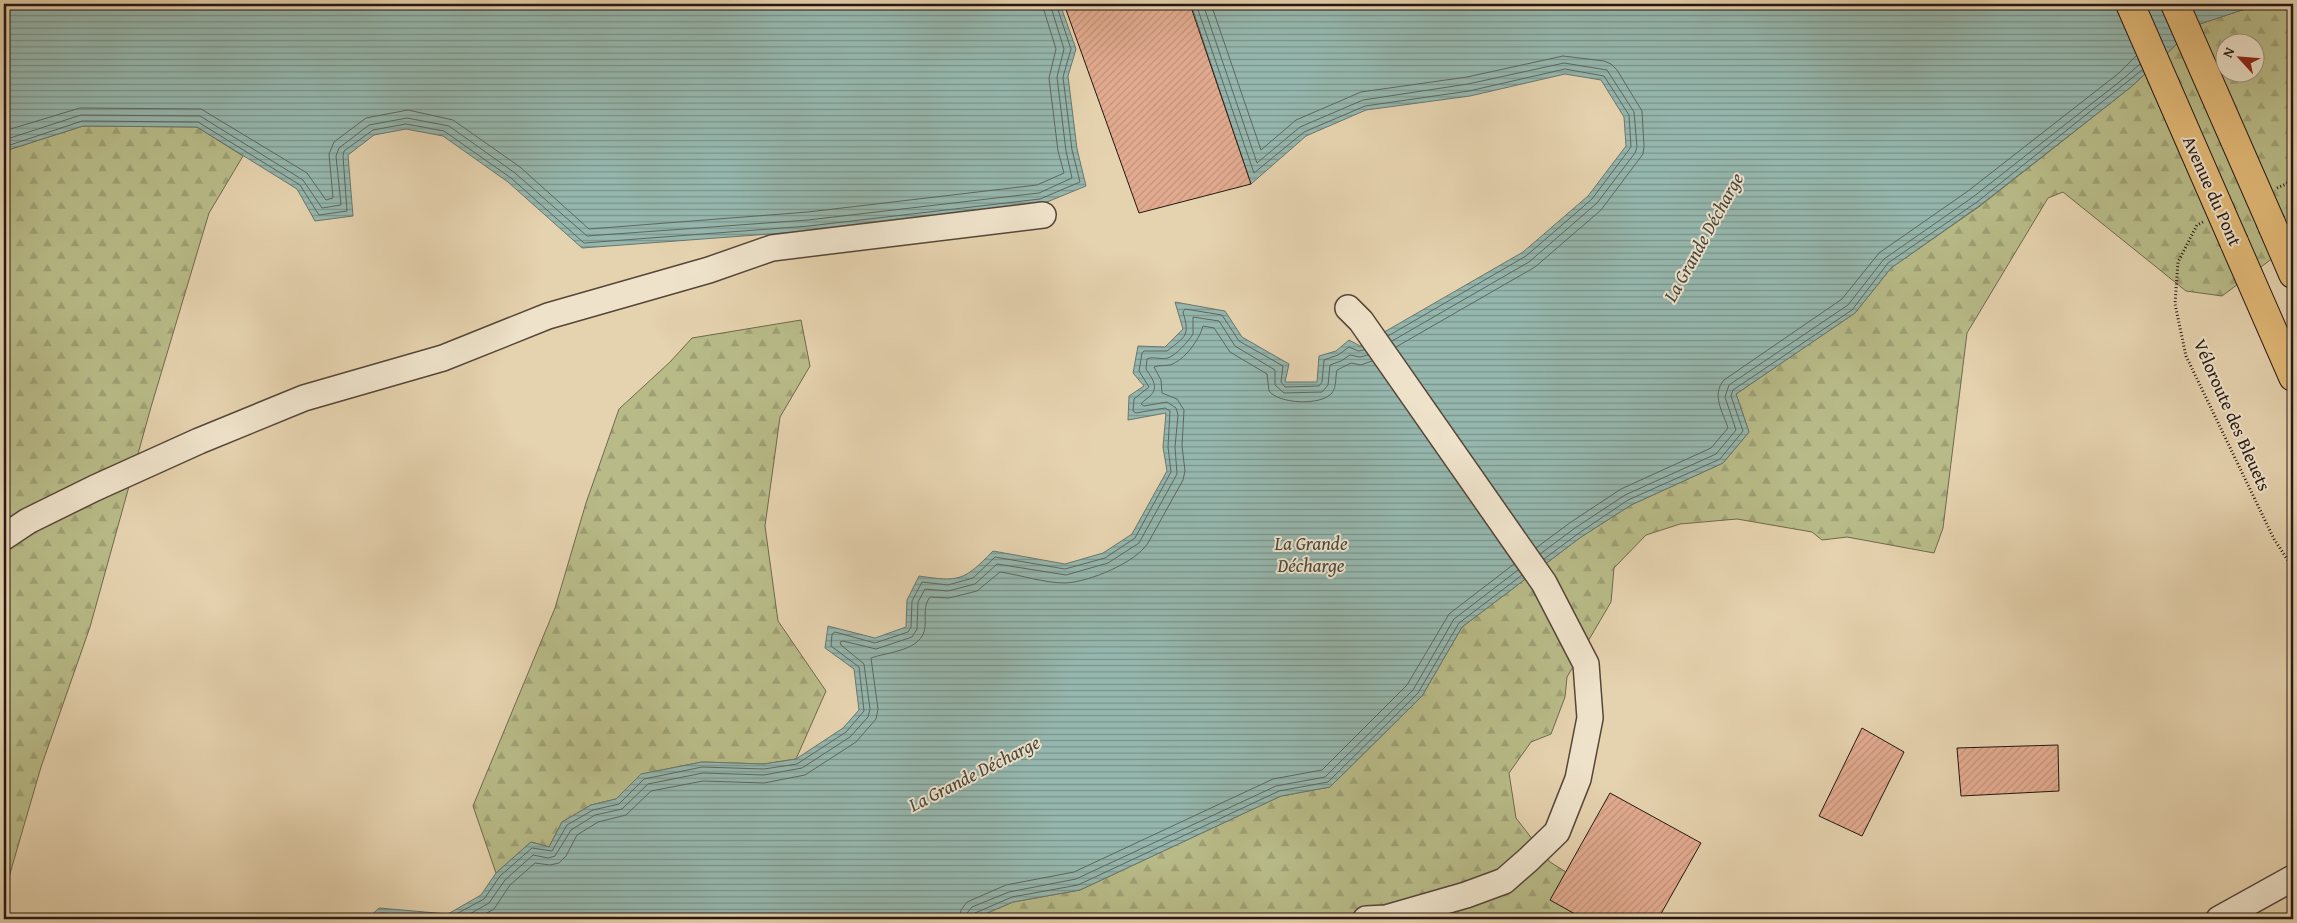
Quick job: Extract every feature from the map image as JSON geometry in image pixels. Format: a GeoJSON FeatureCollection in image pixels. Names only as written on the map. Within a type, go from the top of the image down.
{"type":"FeatureCollection","features":[{"type":"Feature","properties":{"kind":"main road","name":"Avenue du Pont"},"geometry":{"type":"LineString","coordinates":[[2130,4],[2293,377]]}},
{"type":"Feature","properties":{"kind":"main road"},"geometry":{"type":"LineString","coordinates":[[2175,4],[2293,274]]}},
{"type":"Feature","properties":{"kind":"street"},"geometry":{"type":"LineString","coordinates":[[4,537],[28,522],[95,488],[199,441],[304,398],[443,358],[548,316],[709,270],[772,248],[1043,215]]}},
{"type":"Feature","properties":{"kind":"street"},"geometry":{"type":"LineString","coordinates":[[1348,308],[1361,321],[1544,583],[1586,664],[1590,718],[1578,779],[1557,832],[1504,881],[1466,895],[1386,918],[1366,919]]}},
{"type":"Feature","properties":{"kind":"street"},"geometry":{"type":"LineString","coordinates":[[2219,919],[2293,878]]}},
{"type":"Feature","properties":{"kind":"path"},"geometry":{"type":"LineString","coordinates":[[2276,189],[2293,181]]}},
{"type":"Feature","properties":{"kind":"path","name":"Véloroute des Bleuets"},"geometry":{"type":"LineString","coordinates":[[2206,221],[2197,225],[2178,262],[2176,304],[2186,356],[2274,539],[2293,568]]}},
{"type":"Feature","properties":{"kind":"green space"},"geometry":{"type":"Polygon","coordinates":[[[2260,4],[2293,4],[2293,248],[2273,258],[2222,296],[2186,291],[2063,192],[2048,198],[1967,333],[1943,528],[1934,553],[1847,537],[1822,540],[1812,532],[1737,519],[1680,524],[1646,535],[1614,568],[1611,602],[1567,677],[1565,697],[1551,734],[1531,742],[1509,773],[1516,818],[1550,862],[1574,877],[1592,896],[1576,919],[973,919],[1013,902],[1080,890],[1281,796],[1330,787],[1422,696],[1462,627],[1581,537],[1631,505],[1723,463],[1749,432],[1736,394],[1855,313],[1891,268],[1980,206],[2131,87],[2197,25],[2260,4]]]}},
{"type":"Feature","properties":{"kind":"green space"},"geometry":{"type":"Polygon","coordinates":[[[83,126],[197,127],[243,156],[209,213],[151,407],[90,627],[41,767],[4,894],[4,153],[11,149],[83,126]]]}},
{"type":"Feature","properties":{"kind":"green space"},"geometry":{"type":"Polygon","coordinates":[[[801,320],[810,366],[780,417],[765,526],[778,621],[826,691],[796,759],[764,764],[702,762],[642,774],[616,799],[591,805],[562,822],[549,847],[531,842],[496,873],[473,806],[555,608],[586,503],[619,409],[670,362],[692,338],[801,320]]]}},
{"type":"Feature","properties":{"kind":"water"},"geometry":{"type":"Polygon","coordinates":[[[4,4],[1060,4],[1076,49],[1068,76],[1077,149],[1086,186],[1042,204],[810,231],[582,248],[508,182],[443,136],[406,129],[374,135],[348,155],[353,216],[315,221],[297,189],[197,127],[83,126],[11,149],[4,153],[4,4]]]}},
{"type":"Feature","properties":{"kind":"water","name":"La Grande Décharge"},"geometry":{"type":"Polygon","coordinates":[[[1191,4],[2260,4],[2197,25],[2131,87],[1979,206],[1891,268],[1855,313],[1736,394],[1749,432],[1723,463],[1631,505],[1581,537],[1462,627],[1422,696],[1330,787],[1281,796],[1080,890],[1013,902],[973,919],[367,919],[379,908],[448,914],[481,895],[496,873],[531,842],[549,847],[562,822],[591,805],[616,799],[641,774],[702,762],[764,764],[796,759],[843,728],[859,710],[854,669],[825,648],[828,626],[875,638],[906,627],[907,600],[919,576],[943,579],[960,577],[975,568],[993,551],[1065,564],[1103,553],[1132,534],[1167,471],[1163,447],[1166,413],[1128,420],[1129,396],[1144,386],[1133,373],[1138,346],[1165,347],[1183,329],[1175,302],[1225,311],[1242,337],[1289,364],[1285,382],[1317,382],[1319,356],[1336,351],[1349,340],[1360,346],[1523,252],[1588,196],[1626,146],[1624,117],[1601,80],[1565,74],[1470,96],[1366,110],[1306,136],[1251,184],[1191,4]]]}},
{"type":"Feature","properties":{"kind":"building"},"geometry":{"type":"Polygon","coordinates":[[[1064,4],[1190,4],[1251,184],[1139,213],[1064,4]]]}},
{"type":"Feature","properties":{"kind":"building"},"geometry":{"type":"Polygon","coordinates":[[[1862,728],[1904,752],[1862,836],[1819,816],[1862,728]]]}},
{"type":"Feature","properties":{"kind":"building"},"geometry":{"type":"Polygon","coordinates":[[[2058,745],[2059,791],[1961,796],[1957,748],[2058,745]]]}},
{"type":"Feature","properties":{"kind":"building"},"geometry":{"type":"Polygon","coordinates":[[[1610,793],[1701,843],[1658,919],[1584,919],[1550,900],[1610,793]]]}}]}
